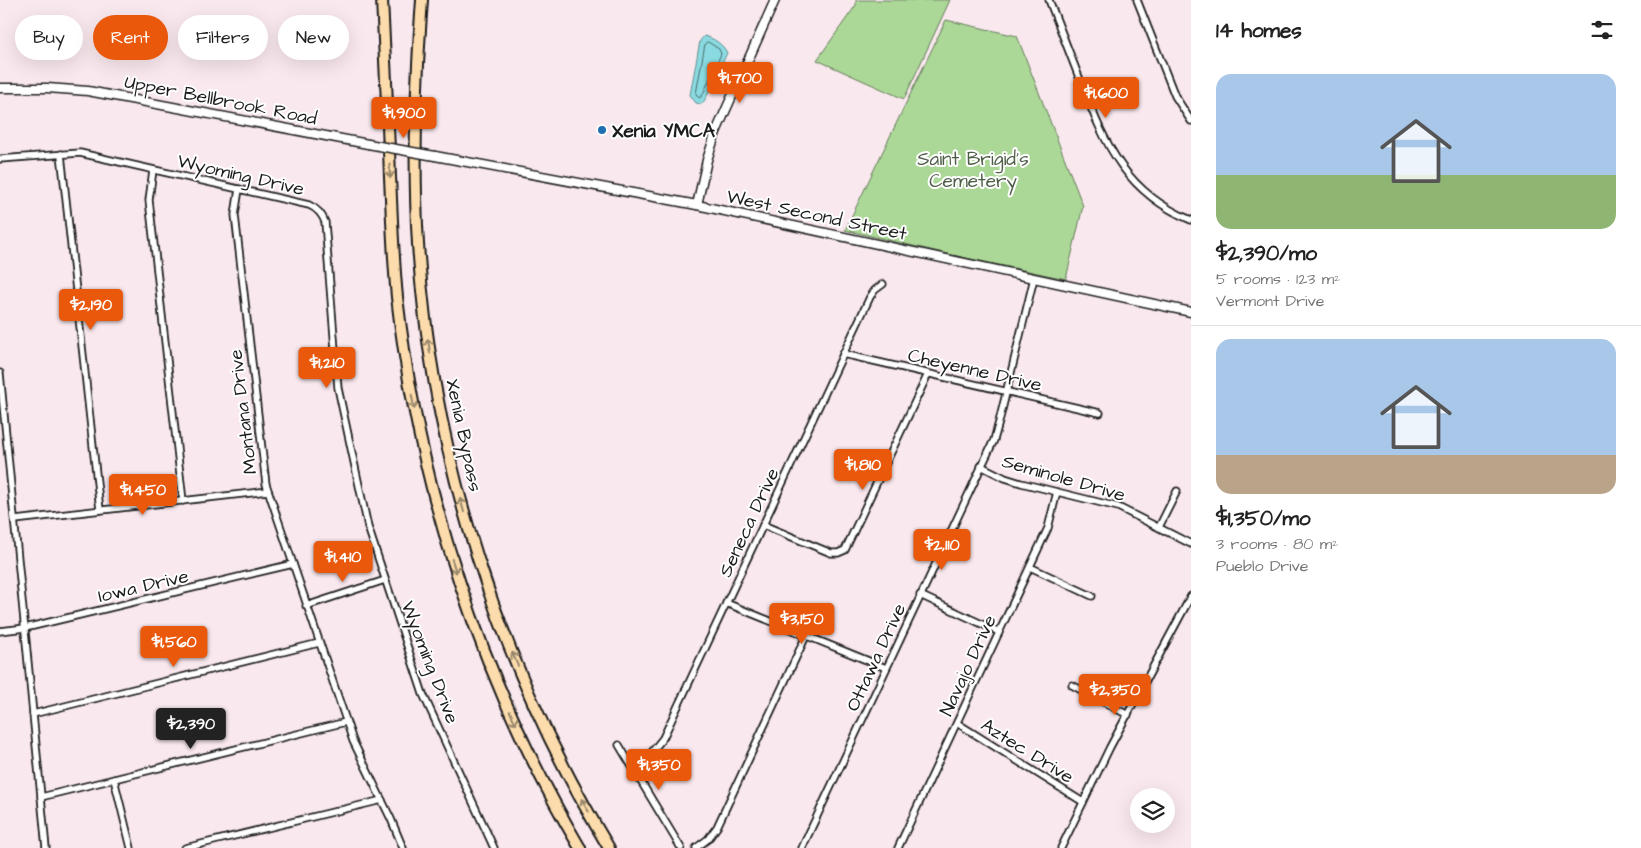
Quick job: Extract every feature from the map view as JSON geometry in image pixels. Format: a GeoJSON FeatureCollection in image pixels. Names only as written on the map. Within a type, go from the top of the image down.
{"type":"FeatureCollection","features":[{"type":"Feature","properties":{"kind":"highway"},"geometry":{"type":"LineString","coordinates":[[382,0],[397,296],[411,391],[428,472],[448,548],[488,660],[525,745],[580,848]]}},
{"type":"Feature","properties":{"kind":"highway","name":"Xenia Bypass"},"geometry":{"type":"LineString","coordinates":[[422,0],[415,112],[418,243],[427,335],[448,449],[470,534],[509,646],[552,743],[609,848]]}},
{"type":"Feature","properties":{"kind":"main road"},"geometry":{"type":"LineString","coordinates":[[696,205],[716,132],[775,0]]}},
{"type":"Feature","properties":{"kind":"main road","name":"Upper Bellbrook Road"},"geometry":{"type":"LineString","coordinates":[[0,88],[47,88],[88,91],[435,156]]}},
{"type":"Feature","properties":{"kind":"main road","name":"West Second Street"},"geometry":{"type":"LineString","coordinates":[[435,156],[696,205],[1191,312]]}},
{"type":"Feature","properties":{"kind":"street"},"geometry":{"type":"LineString","coordinates":[[1050,0],[1097,123],[1116,160],[1145,192],[1161,204],[1191,220]]}},
{"type":"Feature","properties":{"kind":"street"},"geometry":{"type":"LineString","coordinates":[[1137,0],[1175,96],[1191,120]]}},
{"type":"Feature","properties":{"kind":"street","name":"Wyoming Drive"},"geometry":{"type":"LineString","coordinates":[[0,158],[80,153],[309,205],[318,210],[325,222],[340,400],[368,526],[423,694],[494,848]]}},
{"type":"Feature","properties":{"kind":"street"},"geometry":{"type":"LineString","coordinates":[[61,154],[100,510]]}},
{"type":"Feature","properties":{"kind":"street"},"geometry":{"type":"LineString","coordinates":[[153,170],[149,200],[183,501]]}},
{"type":"Feature","properties":{"kind":"street","name":"Montana Drive"},"geometry":{"type":"LineString","coordinates":[[239,189],[235,215],[264,476],[306,606],[353,741],[403,848]]}},
{"type":"Feature","properties":{"kind":"street","name":"Ottawa Drive"},"geometry":{"type":"LineString","coordinates":[[802,848],[996,433],[1034,278]]}},
{"type":"Feature","properties":{"kind":"street","name":"Seneca Drive"},"geometry":{"type":"LineString","coordinates":[[632,766],[651,753],[663,738],[870,297],[883,284]]}},
{"type":"Feature","properties":{"kind":"street","name":"Cheyenne Drive"},"geometry":{"type":"LineString","coordinates":[[843,354],[1100,413]]}},
{"type":"Feature","properties":{"kind":"street"},"geometry":{"type":"LineString","coordinates":[[0,373],[46,848]]}},
{"type":"Feature","properties":{"kind":"street"},"geometry":{"type":"LineString","coordinates":[[763,525],[831,553],[838,554],[845,550],[928,374]]}},
{"type":"Feature","properties":{"kind":"street","name":"Seminole Drive"},"geometry":{"type":"LineString","coordinates":[[981,466],[1020,483],[1118,507],[1191,544]]}},
{"type":"Feature","properties":{"kind":"street"},"geometry":{"type":"LineString","coordinates":[[15,520],[268,491]]}},
{"type":"Feature","properties":{"kind":"street"},"geometry":{"type":"LineString","coordinates":[[1159,527],[1177,491]]}},
{"type":"Feature","properties":{"kind":"street","name":"Navajo Drive"},"geometry":{"type":"LineString","coordinates":[[898,848],[1048,528],[1058,492]]}},
{"type":"Feature","properties":{"kind":"street","name":"Iowa Drive"},"geometry":{"type":"LineString","coordinates":[[0,631],[25,628],[292,564]]}},
{"type":"Feature","properties":{"kind":"street"},"geometry":{"type":"LineString","coordinates":[[1030,567],[1092,596]]}},
{"type":"Feature","properties":{"kind":"street"},"geometry":{"type":"LineString","coordinates":[[306,606],[385,580]]}},
{"type":"Feature","properties":{"kind":"street"},"geometry":{"type":"LineString","coordinates":[[920,595],[999,632]]}},
{"type":"Feature","properties":{"kind":"street"},"geometry":{"type":"LineString","coordinates":[[1061,848],[1083,802],[1191,596]]}},
{"type":"Feature","properties":{"kind":"street"},"geometry":{"type":"LineString","coordinates":[[726,603],[886,668]]}},
{"type":"Feature","properties":{"kind":"street"},"geometry":{"type":"LineString","coordinates":[[696,848],[708,839],[717,827],[806,636]]}},
{"type":"Feature","properties":{"kind":"street"},"geometry":{"type":"LineString","coordinates":[[33,714],[319,643]]}},
{"type":"Feature","properties":{"kind":"street"},"geometry":{"type":"LineString","coordinates":[[1072,685],[1128,715]]}},
{"type":"Feature","properties":{"kind":"street"},"geometry":{"type":"LineString","coordinates":[[41,797],[346,722]]}},
{"type":"Feature","properties":{"kind":"street","name":"Aztec Drive"},"geometry":{"type":"LineString","coordinates":[[957,723],[1083,802]]}},
{"type":"Feature","properties":{"kind":"street"},"geometry":{"type":"LineString","coordinates":[[619,745],[681,848]]}},
{"type":"Feature","properties":{"kind":"street"},"geometry":{"type":"LineString","coordinates":[[114,779],[131,848]]}},
{"type":"Feature","properties":{"kind":"street"},"geometry":{"type":"LineString","coordinates":[[185,848],[382,800]]}},
{"type":"Feature","properties":{"kind":"green space"},"geometry":{"type":"Polygon","coordinates":[[[856,0],[950,0],[904,99],[817,60],[856,5],[856,0]]]}},
{"type":"Feature","properties":{"kind":"green space","name":"Saint Brigid’s Cemetery"},"geometry":{"type":"Polygon","coordinates":[[[946,20],[1017,36],[1083,206],[1066,279],[845,230],[946,20]]]}},
{"type":"Feature","properties":{"kind":"water"},"geometry":{"type":"Polygon","coordinates":[[[704,36],[717,42],[727,53],[702,104],[696,103],[690,95],[700,41],[704,36]]]}},
{"type":"Feature","properties":{"kind":"place","name":"Xenia YMCA"},"geometry":{"type":"Point","coordinates":[602,130]}}]}
